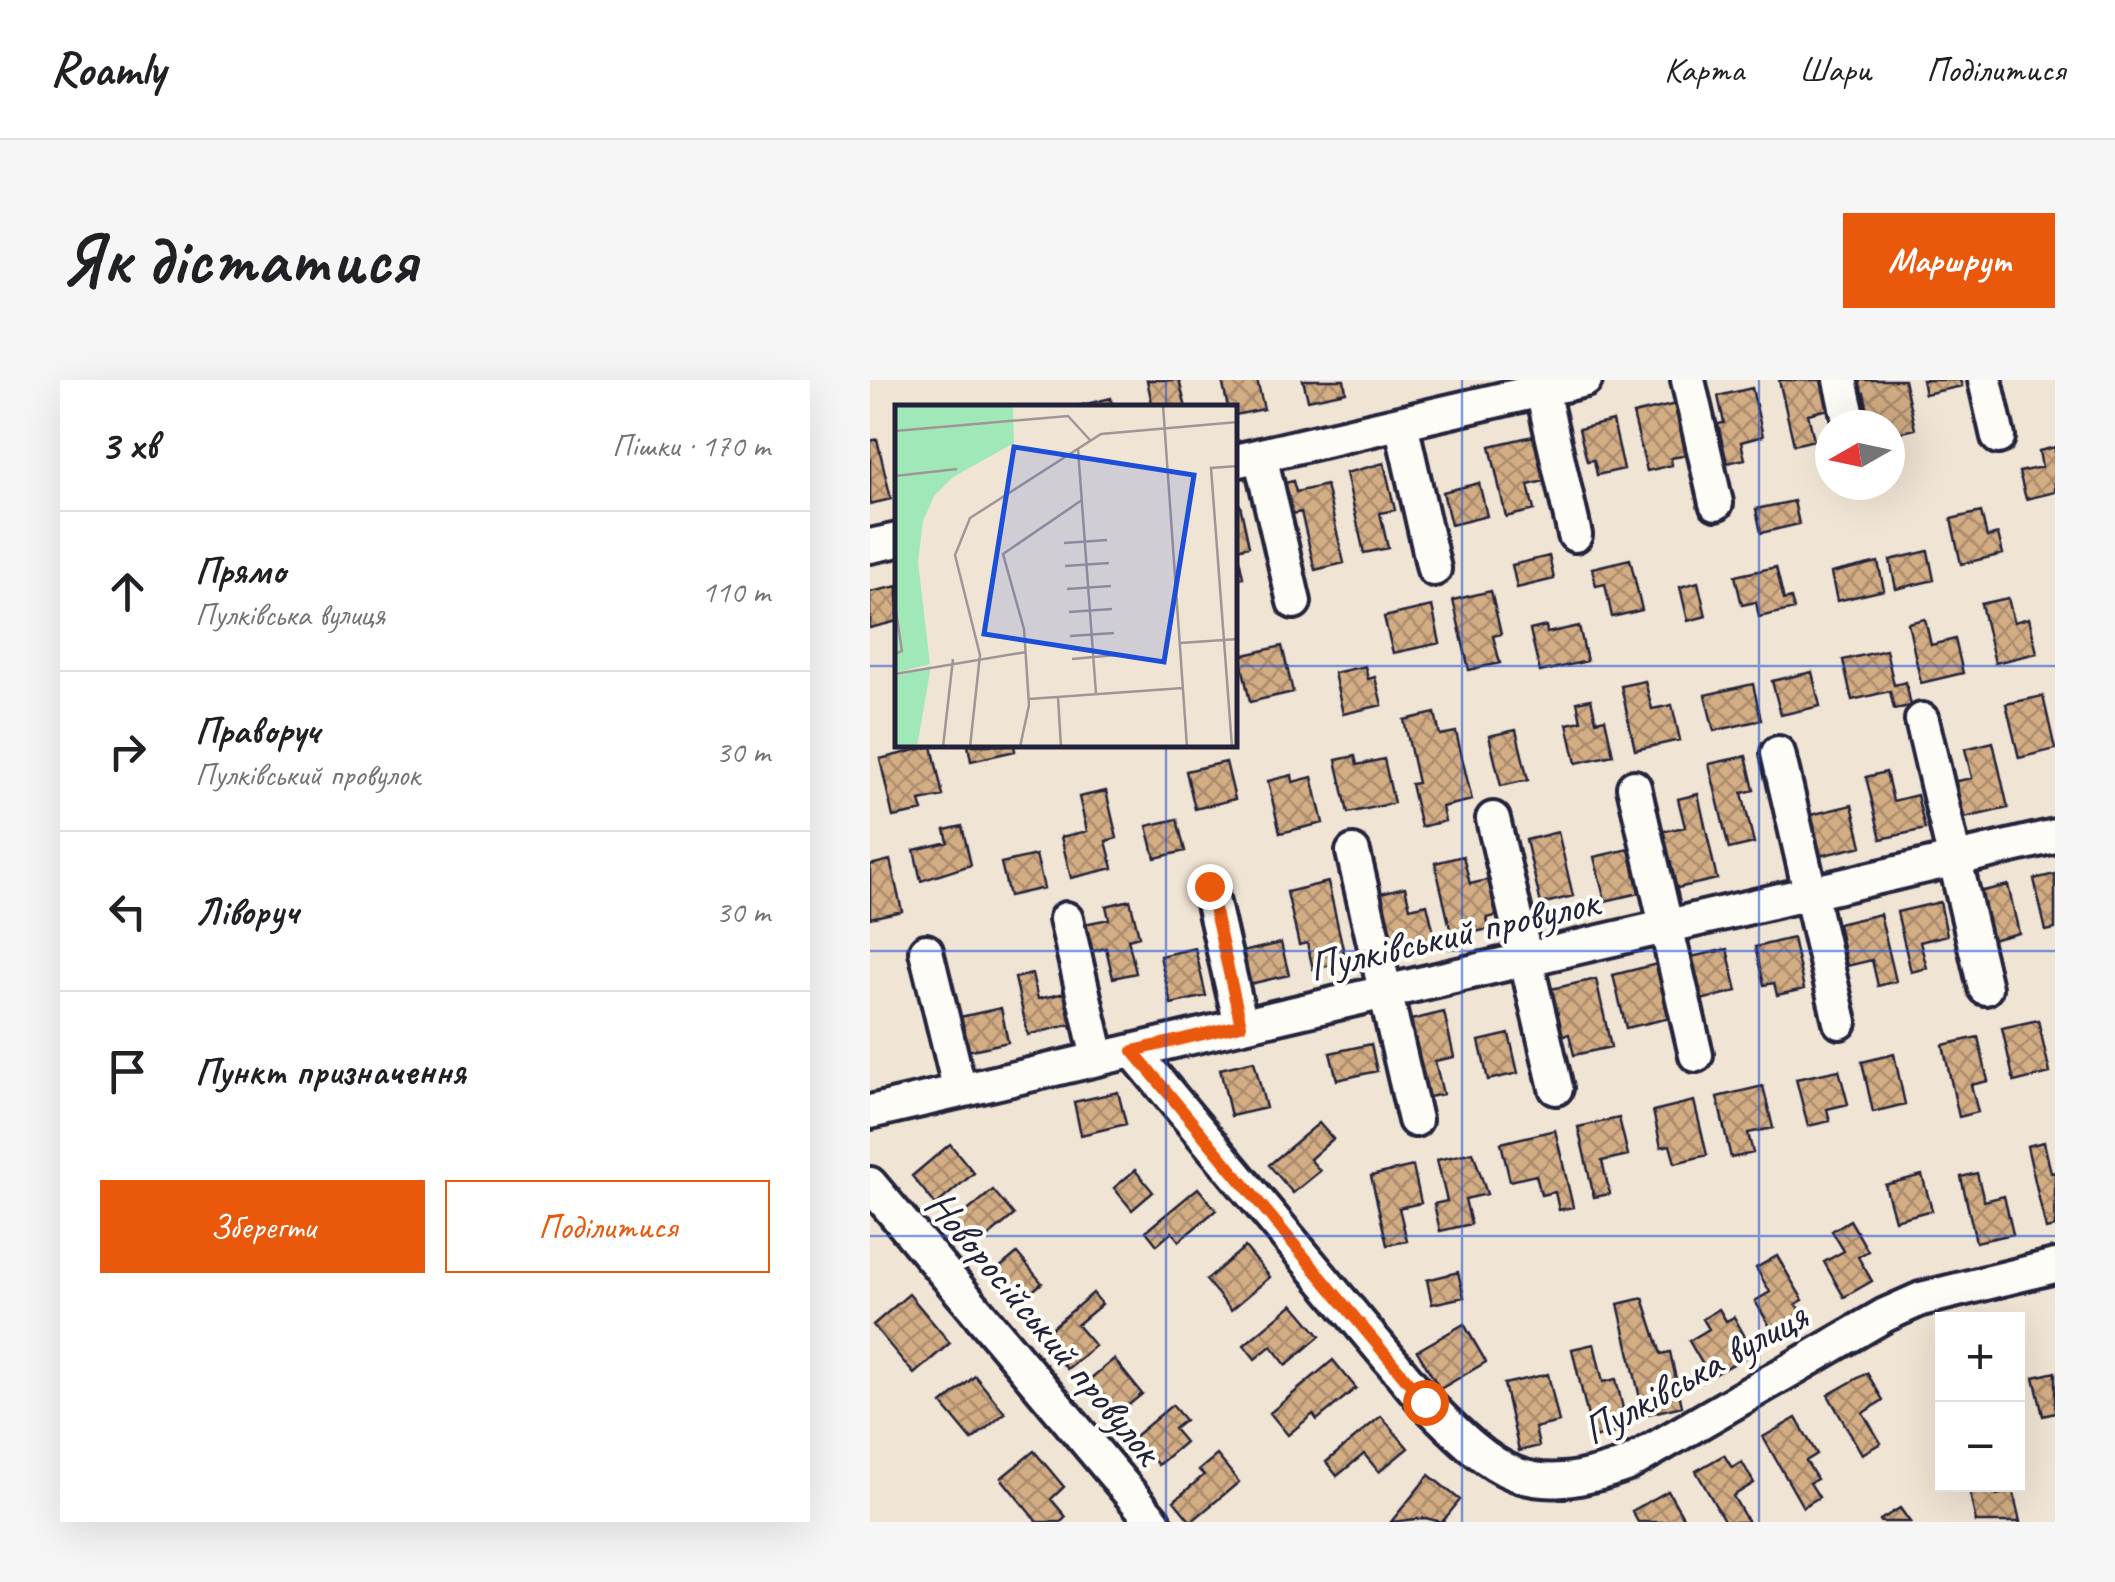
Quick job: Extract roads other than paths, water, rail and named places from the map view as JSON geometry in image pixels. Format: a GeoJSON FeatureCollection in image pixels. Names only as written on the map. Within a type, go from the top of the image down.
{"type":"FeatureCollection","features":[{"type":"Feature","properties":{"kind":"street"},"geometry":{"type":"LineString","coordinates":[[1294,602],[1248,458],[1585,380]]}},
{"type":"Feature","properties":{"kind":"street"},"geometry":{"type":"LineString","coordinates":[[1688,380],[1716,503]]}},
{"type":"Feature","properties":{"kind":"street"},"geometry":{"type":"LineString","coordinates":[[1840,380],[1847,410]]}},
{"type":"Feature","properties":{"kind":"street"},"geometry":{"type":"LineString","coordinates":[[1985,380],[1998,437]]}},
{"type":"Feature","properties":{"kind":"street"},"geometry":{"type":"LineString","coordinates":[[1542,390],[1575,535]]}},
{"type":"Feature","properties":{"kind":"street"},"geometry":{"type":"LineString","coordinates":[[1400,423],[1434,569]]}},
{"type":"Feature","properties":{"kind":"street"},"geometry":{"type":"LineString","coordinates":[[870,546],[895,541]]}},
{"type":"Feature","properties":{"kind":"street"},"geometry":{"type":"LineString","coordinates":[[1922,720],[1985,988]]}},
{"type":"Feature","properties":{"kind":"street"},"geometry":{"type":"LineString","coordinates":[[1778,753],[1840,1022]]}},
{"type":"Feature","properties":{"kind":"street"},"geometry":{"type":"LineString","coordinates":[[1634,787],[1696,1055]]}},
{"type":"Feature","properties":{"kind":"street"},"geometry":{"type":"LineString","coordinates":[[1493,820],[1556,1088]]}},
{"type":"Feature","properties":{"kind":"street","name":"Пулківський провулок"},"geometry":{"type":"LineString","coordinates":[[870,1112],[2055,836]]}},
{"type":"Feature","properties":{"kind":"street"},"geometry":{"type":"LineString","coordinates":[[1353,852],[1416,1120]]}},
{"type":"Feature","properties":{"kind":"street"},"geometry":{"type":"LineString","coordinates":[[1209,886],[1241,1025]]}},
{"type":"Feature","properties":{"kind":"street"},"geometry":{"type":"LineString","coordinates":[[1066,919],[1098,1058]]}},
{"type":"Feature","properties":{"kind":"street"},"geometry":{"type":"LineString","coordinates":[[926,951],[960,1090]]}},
{"type":"Feature","properties":{"kind":"street","name":"Пулківська вулиця"},"geometry":{"type":"LineString","coordinates":[[1133,1051],[1425,1402],[1471,1448],[1508,1472],[1546,1484],[1587,1479],[1628,1464],[1885,1315],[1921,1299],[2055,1266]]}},
{"type":"Feature","properties":{"kind":"street","name":"Новоросійський провулок"},"geometry":{"type":"LineString","coordinates":[[870,1184],[1154,1522]]}}]}
